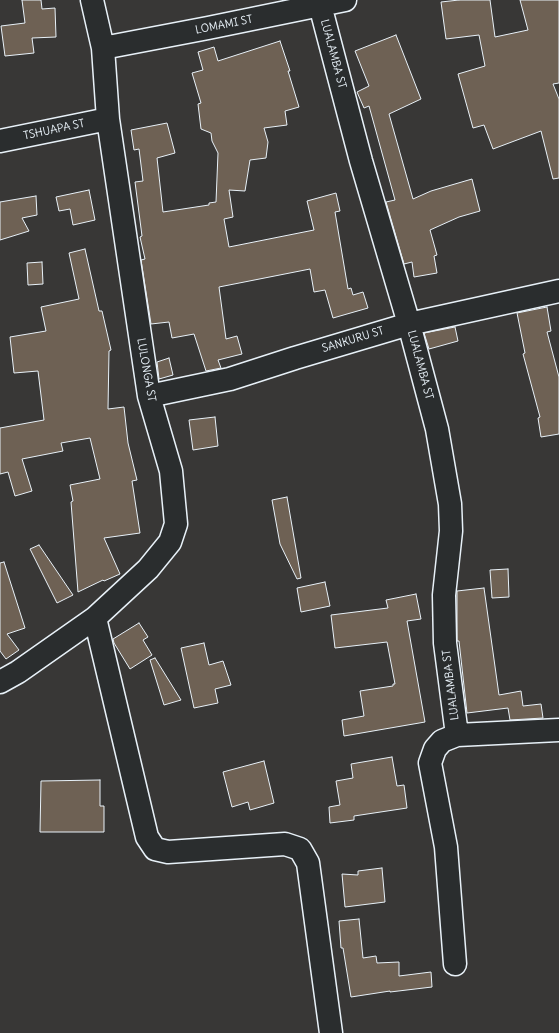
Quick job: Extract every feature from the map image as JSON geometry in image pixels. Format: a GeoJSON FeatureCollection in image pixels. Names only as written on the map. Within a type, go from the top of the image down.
{"type":"FeatureCollection","features":[{"type":"Feature","properties":{"kind":"street","name":"LULONGA ST"},"geometry":{"type":"LineString","coordinates":[[0,682],[18,672],[95,618],[148,569],[170,542],[176,524],[171,471],[149,396],[108,119],[103,48],[92,0]]}},
{"type":"Feature","properties":{"kind":"street","name":"LOMAMI ST"},"geometry":{"type":"LineString","coordinates":[[103,48],[345,0]]}},
{"type":"Feature","properties":{"kind":"street","name":"LUALAMBA ST"},"geometry":{"type":"LineString","coordinates":[[320,5],[361,161],[409,324],[437,429],[450,504],[451,531],[444,595],[446,643],[457,735]]}},
{"type":"Feature","properties":{"kind":"street","name":"TSHUAPA ST"},"geometry":{"type":"LineString","coordinates":[[0,142],[108,119]]}},
{"type":"Feature","properties":{"kind":"street","name":"SANKURU ST"},"geometry":{"type":"LineString","coordinates":[[149,396],[230,379],[409,324],[559,291]]}},
{"type":"Feature","properties":{"kind":"street"},"geometry":{"type":"LineString","coordinates":[[95,618],[148,837],[155,849],[168,852],[285,844],[300,849],[308,863],[331,1033]]}},
{"type":"Feature","properties":{"kind":"street"},"geometry":{"type":"LineString","coordinates":[[455,964],[446,847],[430,763],[434,749],[442,741],[457,735],[559,730]]}},
{"type":"Feature","properties":{"kind":"building"},"geometry":{"type":"Polygon","coordinates":[[[22,0],[41,0],[42,9],[55,8],[56,37],[32,38],[34,53],[5,56],[1,26],[25,23],[22,0]]]}},
{"type":"Feature","properties":{"kind":"building"},"geometry":{"type":"Polygon","coordinates":[[[459,0],[490,0],[495,37],[528,30],[520,0],[559,0],[559,83],[553,84],[559,99],[559,178],[553,179],[541,131],[493,149],[484,125],[473,128],[458,74],[485,66],[479,35],[446,39],[441,2],[459,0]]]}},
{"type":"Feature","properties":{"kind":"building"},"geometry":{"type":"Polygon","coordinates":[[[396,35],[421,99],[389,114],[413,199],[431,191],[472,179],[480,211],[459,217],[430,230],[437,255],[434,256],[437,273],[414,277],[412,262],[404,264],[386,202],[395,200],[369,106],[364,108],[357,92],[369,86],[355,51],[396,35]]]}},
{"type":"Feature","properties":{"kind":"building"},"geometry":{"type":"Polygon","coordinates":[[[280,41],[290,71],[288,71],[299,107],[285,111],[287,125],[264,128],[268,142],[266,158],[250,160],[245,191],[229,190],[233,217],[224,219],[229,247],[314,230],[307,201],[336,193],[340,211],[335,212],[348,289],[351,288],[353,295],[363,292],[368,308],[333,318],[325,290],[314,292],[310,269],[219,287],[226,339],[237,336],[242,354],[218,360],[221,368],[206,371],[194,334],[172,338],[169,322],[151,324],[141,260],[145,259],[140,237],[142,236],[135,182],[143,181],[139,149],[134,150],[131,130],[167,123],[175,153],[157,158],[163,212],[209,205],[209,203],[216,202],[218,153],[212,141],[211,133],[201,129],[198,104],[201,103],[192,73],[203,70],[198,52],[214,47],[218,61],[280,41]]]}},
{"type":"Feature","properties":{"kind":"building"},"geometry":{"type":"Polygon","coordinates":[[[89,190],[95,220],[73,225],[70,209],[59,211],[56,197],[89,190]]]}},
{"type":"Feature","properties":{"kind":"building"},"geometry":{"type":"Polygon","coordinates":[[[36,196],[37,215],[22,218],[29,231],[0,240],[0,202],[36,196]]]}},
{"type":"Feature","properties":{"kind":"building"},"geometry":{"type":"Polygon","coordinates":[[[85,249],[99,311],[102,311],[111,350],[109,351],[108,409],[124,407],[128,443],[137,480],[132,481],[140,533],[104,538],[120,574],[78,592],[71,502],[73,501],[70,485],[100,479],[90,438],[61,443],[63,451],[22,459],[32,491],[15,496],[8,472],[0,474],[0,428],[44,420],[38,371],[14,373],[10,337],[46,331],[41,307],[79,299],[69,253],[85,249]]]}},
{"type":"Feature","properties":{"kind":"building"},"geometry":{"type":"Polygon","coordinates":[[[42,262],[43,284],[28,285],[27,263],[42,262]]]}},
{"type":"Feature","properties":{"kind":"building"},"geometry":{"type":"Polygon","coordinates":[[[547,307],[551,331],[547,332],[559,377],[559,434],[541,437],[538,418],[540,417],[523,354],[525,353],[517,313],[547,307]]]}},
{"type":"Feature","properties":{"kind":"building"},"geometry":{"type":"Polygon","coordinates":[[[455,327],[458,341],[429,349],[424,333],[455,327]]]}},
{"type":"Feature","properties":{"kind":"building"},"geometry":{"type":"Polygon","coordinates":[[[169,358],[173,375],[159,379],[157,362],[169,358]]]}},
{"type":"Feature","properties":{"kind":"building"},"geometry":{"type":"Polygon","coordinates":[[[215,417],[218,446],[193,450],[189,420],[215,417]]]}},
{"type":"Feature","properties":{"kind":"building"},"geometry":{"type":"Polygon","coordinates":[[[287,497],[301,578],[297,579],[280,544],[272,500],[287,497]]]}},
{"type":"Feature","properties":{"kind":"building"},"geometry":{"type":"Polygon","coordinates":[[[39,545],[73,595],[57,603],[30,549],[39,545]]]}},
{"type":"Feature","properties":{"kind":"building"},"geometry":{"type":"Polygon","coordinates":[[[4,562],[25,628],[7,634],[19,650],[6,659],[0,651],[0,563],[4,562]]]}},
{"type":"Feature","properties":{"kind":"building"},"geometry":{"type":"Polygon","coordinates":[[[508,569],[509,597],[492,598],[490,570],[508,569]]]}},
{"type":"Feature","properties":{"kind":"building"},"geometry":{"type":"Polygon","coordinates":[[[325,582],[330,606],[301,612],[297,588],[325,582]]]}},
{"type":"Feature","properties":{"kind":"building"},"geometry":{"type":"Polygon","coordinates":[[[484,588],[499,695],[521,691],[523,706],[541,704],[543,718],[510,720],[508,708],[467,713],[459,641],[457,641],[457,591],[484,588]]]}},
{"type":"Feature","properties":{"kind":"building"},"geometry":{"type":"Polygon","coordinates":[[[416,594],[421,619],[407,621],[425,722],[344,736],[342,720],[364,716],[360,691],[393,686],[393,684],[395,684],[387,642],[335,648],[331,615],[388,608],[386,600],[416,594]]]}},
{"type":"Feature","properties":{"kind":"building"},"geometry":{"type":"Polygon","coordinates":[[[139,623],[148,637],[143,640],[152,655],[130,669],[113,639],[139,623]]]}},
{"type":"Feature","properties":{"kind":"building"},"geometry":{"type":"Polygon","coordinates":[[[204,643],[209,665],[223,661],[231,685],[215,689],[218,703],[194,708],[181,648],[204,643]]]}},
{"type":"Feature","properties":{"kind":"building"},"geometry":{"type":"Polygon","coordinates":[[[155,658],[181,700],[164,705],[150,660],[155,658]]]}},
{"type":"Feature","properties":{"kind":"building"},"geometry":{"type":"Polygon","coordinates":[[[392,757],[397,786],[404,785],[407,808],[354,816],[354,820],[330,823],[329,807],[340,805],[336,781],[353,778],[351,764],[392,757]]]}},
{"type":"Feature","properties":{"kind":"building"},"geometry":{"type":"Polygon","coordinates":[[[264,761],[274,803],[250,810],[248,802],[232,807],[223,772],[264,761]]]}},
{"type":"Feature","properties":{"kind":"building"},"geometry":{"type":"Polygon","coordinates":[[[100,780],[100,806],[104,806],[104,832],[40,832],[41,781],[100,780]]]}},
{"type":"Feature","properties":{"kind":"building"},"geometry":{"type":"Polygon","coordinates":[[[382,868],[385,902],[345,907],[342,874],[358,875],[358,871],[382,868]]]}},
{"type":"Feature","properties":{"kind":"building"},"geometry":{"type":"Polygon","coordinates":[[[359,919],[363,958],[376,956],[377,963],[399,962],[399,976],[431,972],[432,987],[351,997],[343,948],[341,948],[339,921],[359,919]]]}}]}
